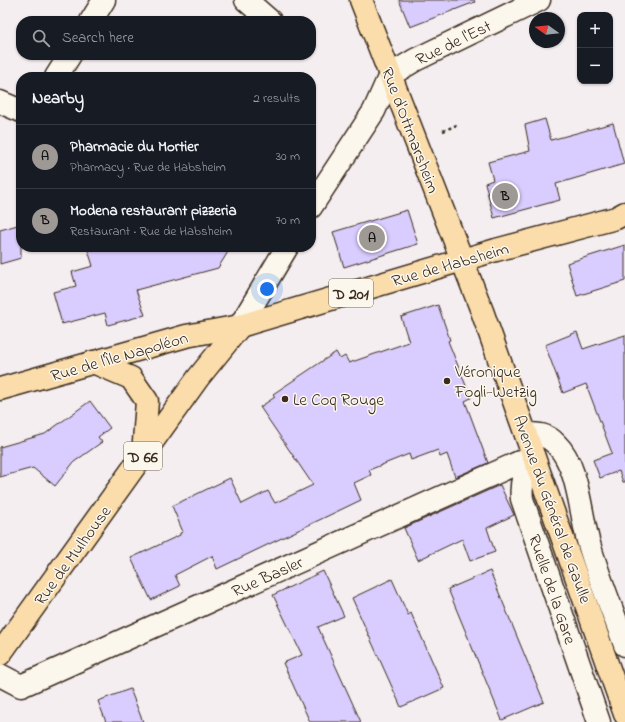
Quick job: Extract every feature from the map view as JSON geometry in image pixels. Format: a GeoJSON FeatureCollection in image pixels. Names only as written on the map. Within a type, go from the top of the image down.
{"type":"FeatureCollection","features":[{"type":"Feature","properties":{"kind":"main road","name":"Rue d'Ottmarsheim"},"geometry":{"type":"LineString","coordinates":[[361,0],[462,260]]}},
{"type":"Feature","properties":{"kind":"main road","name":"Rue de Habsheim"},"geometry":{"type":"LineString","coordinates":[[240,326],[462,260],[622,217]]}},
{"type":"Feature","properties":{"kind":"main road","name":"Avenue du Général de Gaulle"},"geometry":{"type":"LineString","coordinates":[[462,260],[526,434],[625,714]]}},
{"type":"Feature","properties":{"kind":"main road","name":"Rue de l'Île Napoléon"},"geometry":{"type":"LineString","coordinates":[[0,389],[186,336],[240,326]]}},
{"type":"Feature","properties":{"kind":"main road","name":"Rue de Mulhouse"},"geometry":{"type":"LineString","coordinates":[[0,654],[198,378],[240,326]]}},
{"type":"Feature","properties":{"kind":"main road","name":"D 66"},"geometry":{"type":"LineString","coordinates":[[93,362],[131,378],[147,401],[143,455]]}},
{"type":"Feature","properties":{"kind":"street"},"geometry":{"type":"LineString","coordinates":[[94,16],[104,0]]}},
{"type":"Feature","properties":{"kind":"street"},"geometry":{"type":"LineString","coordinates":[[246,0],[264,16]]}},
{"type":"Feature","properties":{"kind":"street","name":"Rue de l'Est"},"geometry":{"type":"LineString","coordinates":[[390,75],[415,60],[539,0]]}},
{"type":"Feature","properties":{"kind":"street"},"geometry":{"type":"LineString","coordinates":[[59,72],[67,60]]}},
{"type":"Feature","properties":{"kind":"street"},"geometry":{"type":"LineString","coordinates":[[316,196],[374,111],[390,75]]}},
{"type":"Feature","properties":{"kind":"street"},"geometry":{"type":"LineString","coordinates":[[0,102],[16,109]]}},
{"type":"Feature","properties":{"kind":"street"},"geometry":{"type":"LineString","coordinates":[[240,326],[284,252]]}},
{"type":"Feature","properties":{"kind":"street"},"geometry":{"type":"LineString","coordinates":[[526,434],[540,434],[549,438],[557,444],[567,460],[575,484],[590,546],[625,645]]}},
{"type":"Feature","properties":{"kind":"street","name":"Rue Basler"},"geometry":{"type":"LineString","coordinates":[[0,675],[21,686],[533,456]]}},
{"type":"Feature","properties":{"kind":"street","name":"Ruelle de la Gare"},"geometry":{"type":"LineString","coordinates":[[533,456],[523,474],[521,486],[522,499],[599,722]]}},
{"type":"Feature","properties":{"kind":"path"},"geometry":{"type":"LineString","coordinates":[[443,131],[459,124]]}},
{"type":"Feature","properties":{"kind":"building"},"geometry":{"type":"Polygon","coordinates":[[[399,0],[474,0],[475,2],[410,27],[399,0]]]}},
{"type":"Feature","properties":{"kind":"building"},"geometry":{"type":"Polygon","coordinates":[[[545,119],[551,140],[613,123],[624,164],[556,184],[560,200],[494,218],[485,183],[493,180],[488,162],[530,151],[525,125],[545,119]]]}},
{"type":"Feature","properties":{"kind":"building"},"geometry":{"type":"Polygon","coordinates":[[[407,210],[418,244],[344,267],[333,232],[407,210]]]}},
{"type":"Feature","properties":{"kind":"building"},"geometry":{"type":"Polygon","coordinates":[[[16,225],[16,252],[21,252],[21,258],[0,264],[0,230],[16,225]]]}},
{"type":"Feature","properties":{"kind":"building"},"geometry":{"type":"Polygon","coordinates":[[[625,245],[625,281],[577,296],[567,263],[625,245]]]}},
{"type":"Feature","properties":{"kind":"building"},"geometry":{"type":"Polygon","coordinates":[[[89,252],[228,252],[218,268],[136,290],[145,315],[108,325],[105,313],[62,324],[53,292],[76,286],[72,272],[93,266],[89,252]]]}},
{"type":"Feature","properties":{"kind":"building"},"geometry":{"type":"Polygon","coordinates":[[[438,305],[450,340],[448,341],[471,398],[465,401],[488,463],[455,477],[447,454],[440,457],[438,450],[411,460],[409,454],[369,470],[371,475],[354,483],[361,500],[217,569],[212,556],[175,575],[180,586],[151,600],[131,558],[180,535],[180,533],[183,532],[172,506],[230,478],[242,504],[268,491],[275,503],[313,485],[260,407],[275,397],[273,394],[336,352],[340,359],[345,356],[349,363],[409,342],[401,317],[438,305]]]}},
{"type":"Feature","properties":{"kind":"building"},"geometry":{"type":"Polygon","coordinates":[[[577,332],[583,349],[625,335],[625,482],[623,482],[619,471],[600,478],[593,460],[612,453],[586,384],[563,393],[545,345],[577,332]]]}},
{"type":"Feature","properties":{"kind":"building"},"geometry":{"type":"Polygon","coordinates":[[[90,401],[110,428],[98,437],[102,442],[74,462],[55,486],[33,468],[0,477],[0,447],[45,434],[90,401]]]}},
{"type":"Feature","properties":{"kind":"building"},"geometry":{"type":"Polygon","coordinates":[[[500,485],[514,515],[487,528],[495,552],[470,561],[462,539],[418,560],[404,528],[500,485]]]}},
{"type":"Feature","properties":{"kind":"building"},"geometry":{"type":"Polygon","coordinates":[[[323,571],[344,616],[318,627],[361,722],[310,722],[283,663],[302,655],[273,595],[323,571]]]}},
{"type":"Feature","properties":{"kind":"building"},"geometry":{"type":"Polygon","coordinates":[[[490,571],[544,702],[502,720],[448,589],[490,571]]]}},
{"type":"Feature","properties":{"kind":"building"},"geometry":{"type":"Polygon","coordinates":[[[392,579],[408,615],[411,613],[444,688],[401,707],[352,598],[392,579]]]}},
{"type":"Feature","properties":{"kind":"building"},"geometry":{"type":"Polygon","coordinates":[[[130,689],[143,722],[106,722],[98,701],[130,689]]]}},
{"type":"Feature","properties":{"kind":"place","name":"Modena restaurant pizzeria"},"geometry":{"type":"Point","coordinates":[505,196]}},
{"type":"Feature","properties":{"kind":"place","name":"Pharmacie du Mortier"},"geometry":{"type":"Point","coordinates":[372,238]}},
{"type":"Feature","properties":{"kind":"place","name":"Véronique Fogli-Wetzig"},"geometry":{"type":"Point","coordinates":[447,381]}},
{"type":"Feature","properties":{"kind":"place","name":"Le Coq Rouge"},"geometry":{"type":"Point","coordinates":[285,399]}}]}
